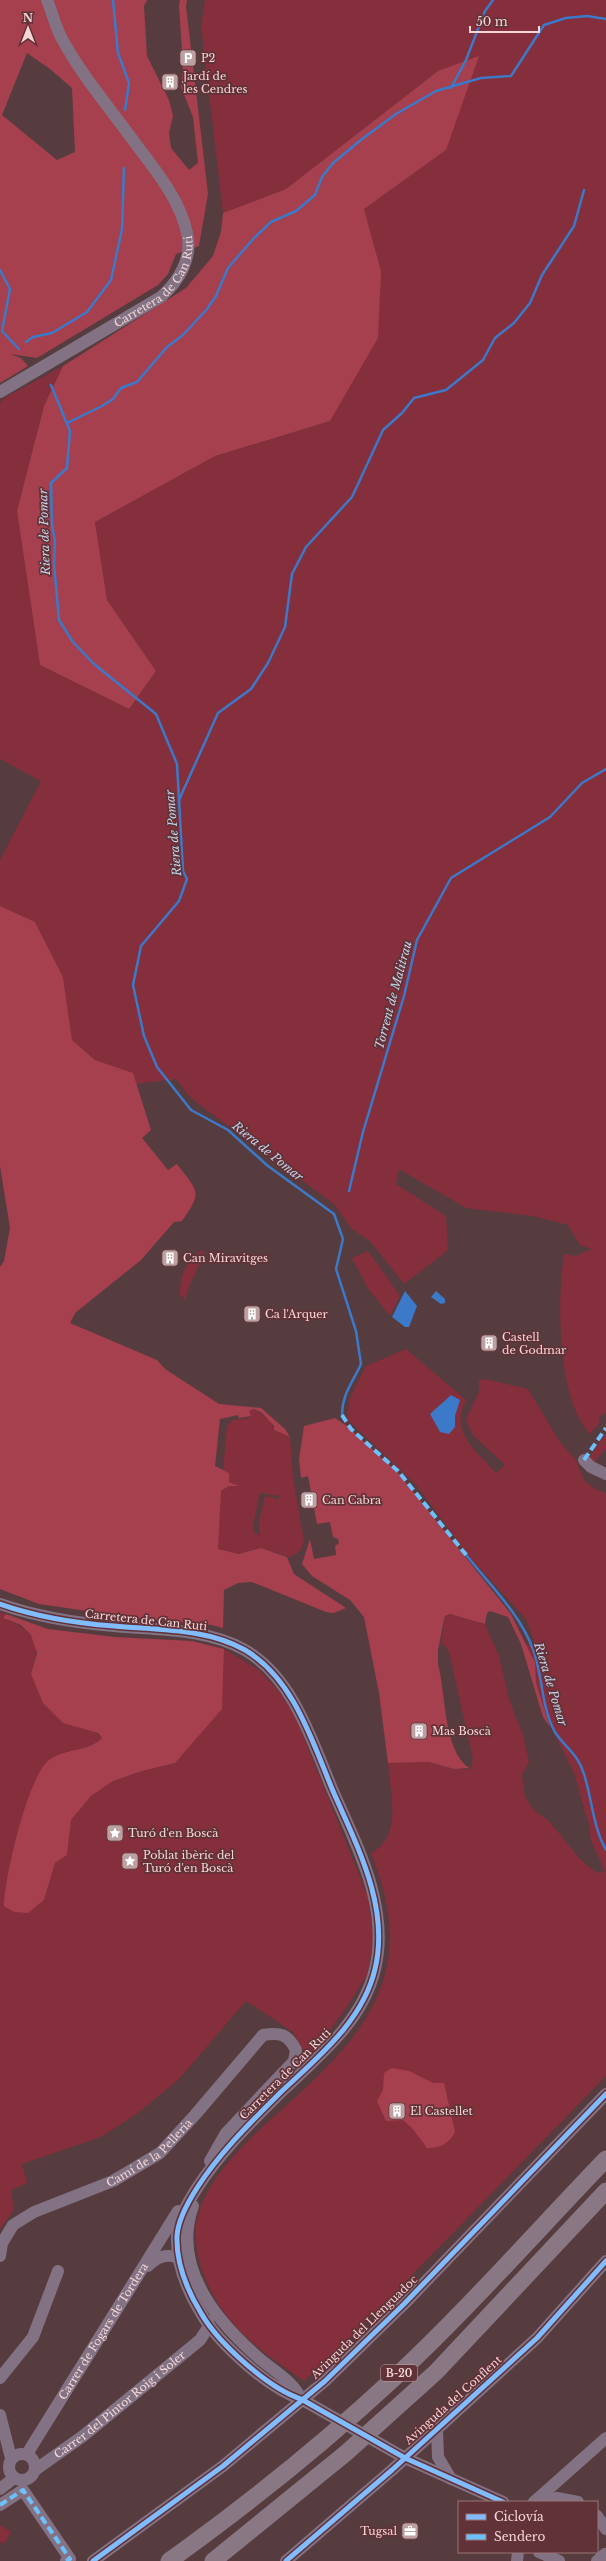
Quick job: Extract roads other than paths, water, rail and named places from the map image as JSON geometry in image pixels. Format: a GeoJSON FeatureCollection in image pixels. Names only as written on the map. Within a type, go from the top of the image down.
{"type":"FeatureCollection","features":[{"type":"Feature","properties":{"kind":"highway","name":"B-20"},"geometry":{"type":"LineString","coordinates":[[169,2561],[248,2503],[392,2380],[500,2274],[606,2159]]}},
{"type":"Feature","properties":{"kind":"highway","name":"B-20"},"geometry":{"type":"LineString","coordinates":[[213,2561],[346,2453],[436,2372],[606,2192]]}},
{"type":"Feature","properties":{"kind":"street","name":"Carretera de Can Ruti"},"geometry":{"type":"LineString","coordinates":[[0,392],[161,297],[178,279],[187,256],[188,234],[181,211],[162,180],[82,70],[61,36],[47,0]]}},
{"type":"Feature","properties":{"kind":"street"},"geometry":{"type":"LineString","coordinates":[[584,1460],[591,1467],[606,1474]]}},
{"type":"Feature","properties":{"kind":"street","name":"Carretera de Can Ruti"},"geometry":{"type":"LineString","coordinates":[[0,1604],[50,1618],[76,1622],[209,1636],[224,1641],[254,1656],[273,1674],[300,1714],[371,1884],[378,1916],[378,1954],[375,1970],[366,1993],[354,2014],[316,2060],[246,2126],[190,2192],[180,2208]]}},
{"type":"Feature","properties":{"kind":"street","name":"Camí de la Pelleria"},"geometry":{"type":"LineString","coordinates":[[0,2256],[2,2244],[13,2225],[34,2212],[114,2181],[160,2153],[195,2115],[263,2035],[276,2033],[286,2036]]}},
{"type":"Feature","properties":{"kind":"street","name":"Carretera de Can Ruti"},"geometry":{"type":"LineString","coordinates":[[286,2036],[296,2050],[294,2061],[226,2133],[215,2150],[192,2208],[187,2232],[192,2272],[204,2297],[250,2350],[296,2388],[301,2399]]}},
{"type":"Feature","properties":{"kind":"street","name":"Avinguda del Llenguadoc"},"geometry":{"type":"LineString","coordinates":[[93,2561],[223,2466],[324,2381],[404,2304],[606,2094]]}},
{"type":"Feature","properties":{"kind":"street","name":"Carretera de Can Ruti"},"geometry":{"type":"LineString","coordinates":[[203,2178],[190,2199],[178,2225],[178,2258],[206,2332],[218,2338],[260,2374],[291,2396],[301,2399],[405,2458],[501,2501]]}},
{"type":"Feature","properties":{"kind":"street","name":"Carrer de Fogars de Tordera"},"geometry":{"type":"LineString","coordinates":[[28,2455],[30,2449],[180,2208]]}},
{"type":"Feature","properties":{"kind":"street"},"geometry":{"type":"LineString","coordinates":[[141,2272],[157,2258],[167,2256],[178,2258]]}},
{"type":"Feature","properties":{"kind":"street","name":"Carretera de Can Ruti"},"geometry":{"type":"LineString","coordinates":[[178,2258],[192,2272]]}},
{"type":"Feature","properties":{"kind":"street","name":"Avinguda del Conflent"},"geometry":{"type":"LineString","coordinates":[[286,2561],[437,2430],[537,2338],[606,2261]]}},
{"type":"Feature","properties":{"kind":"street"},"geometry":{"type":"LineString","coordinates":[[0,2378],[32,2337],[58,2271]]}},
{"type":"Feature","properties":{"kind":"street","name":"Carretera de Can Ruti"},"geometry":{"type":"LineString","coordinates":[[204,2297],[206,2332]]}},
{"type":"Feature","properties":{"kind":"street","name":"Carrer del Pintor Roig i Soler"},"geometry":{"type":"LineString","coordinates":[[35,2470],[83,2436],[206,2332]]}},
{"type":"Feature","properties":{"kind":"street"},"geometry":{"type":"LineString","coordinates":[[0,2415],[11,2458],[8,2469],[14,2478],[25,2480],[31,2476],[35,2470],[34,2461],[28,2455],[19,2454],[11,2458]]}},
{"type":"Feature","properties":{"kind":"street"},"geometry":{"type":"LineString","coordinates":[[437,2430],[438,2457],[451,2479]]}},
{"type":"Feature","properties":{"kind":"street"},"geometry":{"type":"LineString","coordinates":[[535,2501],[606,2438]]}},
{"type":"Feature","properties":{"kind":"street"},"geometry":{"type":"LineString","coordinates":[[0,2489],[14,2478]]}},
{"type":"Feature","properties":{"kind":"street"},"geometry":{"type":"LineString","coordinates":[[0,2505],[23,2490],[70,2559],[66,2561]]}},
{"type":"Feature","properties":{"kind":"street"},"geometry":{"type":"LineString","coordinates":[[540,2501],[557,2498],[573,2501]]}},
{"type":"Feature","properties":{"kind":"street"},"geometry":{"type":"LineString","coordinates":[[598,2517],[606,2529]]}},
{"type":"Feature","properties":{"kind":"street"},"geometry":{"type":"LineString","coordinates":[[541,2553],[559,2561]]}},
{"type":"Feature","properties":{"kind":"water"},"geometry":{"type":"Polygon","coordinates":[[[405,1291],[417,1306],[409,1327],[405,1327],[392,1317],[405,1291]]]}},
{"type":"Feature","properties":{"kind":"water"},"geometry":{"type":"Polygon","coordinates":[[[436,1291],[445,1299],[445,1303],[441,1304],[431,1297],[436,1291]]]}},
{"type":"Feature","properties":{"kind":"water"},"geometry":{"type":"Polygon","coordinates":[[[451,1395],[460,1400],[455,1416],[455,1427],[449,1434],[440,1432],[430,1414],[451,1395]]]}},
{"type":"Feature","properties":{"kind":"waterway"},"geometry":{"type":"LineString","coordinates":[[113,0],[118,53],[129,83],[125,110]]}},
{"type":"Feature","properties":{"kind":"waterway"},"geometry":{"type":"LineString","coordinates":[[451,88],[466,60],[485,11],[493,0]]}},
{"type":"Feature","properties":{"kind":"waterway"},"geometry":{"type":"LineString","coordinates":[[67,423],[102,406],[113,399],[121,388],[137,382],[167,347],[183,335],[207,309],[216,296],[228,268],[254,238],[271,222],[296,211],[315,195],[322,177],[333,163],[362,139],[396,114],[436,91],[481,78],[511,76],[544,25],[566,18],[587,16],[606,19]]}},
{"type":"Feature","properties":{"kind":"waterway"},"geometry":{"type":"LineString","coordinates":[[26,342],[33,337],[52,333],[87,312],[111,280],[122,229],[124,168]]}},
{"type":"Feature","properties":{"kind":"waterway"},"geometry":{"type":"LineString","coordinates":[[179,800],[218,713],[251,689],[268,663],[285,627],[292,574],[306,547],[352,497],[383,430],[402,413],[414,398],[446,390],[483,360],[495,338],[514,323],[530,303],[542,275],[574,226],[584,190]]}},
{"type":"Feature","properties":{"kind":"waterway"},"geometry":{"type":"LineString","coordinates":[[0,270],[10,289],[2,331],[19,349]]}},
{"type":"Feature","properties":{"kind":"waterway","name":"Riera de Pomar"},"geometry":{"type":"LineString","coordinates":[[51,385],[70,431],[67,468],[51,483],[52,525],[55,541],[54,564],[59,620],[73,642],[94,664],[156,714],[177,764],[183,871],[187,879],[179,901],[141,946],[133,985],[144,1036],[157,1067],[191,1110],[228,1130],[268,1166],[334,1214],[343,1239],[336,1269],[356,1331],[361,1364],[348,1388],[342,1408],[342,1415]]}},
{"type":"Feature","properties":{"kind":"waterway","name":"Torrent de Malitrau"},"geometry":{"type":"LineString","coordinates":[[349,1191],[363,1132],[404,996],[417,940],[451,878],[550,817],[582,783],[606,769]]}},
{"type":"Feature","properties":{"kind":"waterway","name":"Riera de Pomar"},"geometry":{"type":"LineString","coordinates":[[467,1556],[504,1600],[527,1636],[533,1649],[539,1670],[550,1722],[555,1732],[578,1760],[587,1784],[598,1832],[606,1850]]}},
{"type":"Feature","properties":{"kind":"place","name":"P2"},"geometry":{"type":"Point","coordinates":[188,58]}},
{"type":"Feature","properties":{"kind":"place","name":"Jardí de les Cendres"},"geometry":{"type":"Point","coordinates":[170,82]}},
{"type":"Feature","properties":{"kind":"place","name":"Can Miravitges"},"geometry":{"type":"Point","coordinates":[170,1258]}},
{"type":"Feature","properties":{"kind":"place","name":"Ca l'Arquer"},"geometry":{"type":"Point","coordinates":[252,1314]}},
{"type":"Feature","properties":{"kind":"place","name":"Castell de Godmar"},"geometry":{"type":"Point","coordinates":[489,1343]}},
{"type":"Feature","properties":{"kind":"place","name":"Can Cabra"},"geometry":{"type":"Point","coordinates":[309,1500]}},
{"type":"Feature","properties":{"kind":"place","name":"Mas Boscà"},"geometry":{"type":"Point","coordinates":[419,1731]}},
{"type":"Feature","properties":{"kind":"place","name":"Turó d'en Boscà"},"geometry":{"type":"Point","coordinates":[115,1833]}},
{"type":"Feature","properties":{"kind":"place","name":"Poblat ibèric del Turó d'en Boscà"},"geometry":{"type":"Point","coordinates":[130,1861]}},
{"type":"Feature","properties":{"kind":"place","name":"El Castellet"},"geometry":{"type":"Point","coordinates":[397,2111]}},
{"type":"Feature","properties":{"kind":"place","name":"Tugsal"},"geometry":{"type":"Point","coordinates":[410,2531]}}]}
